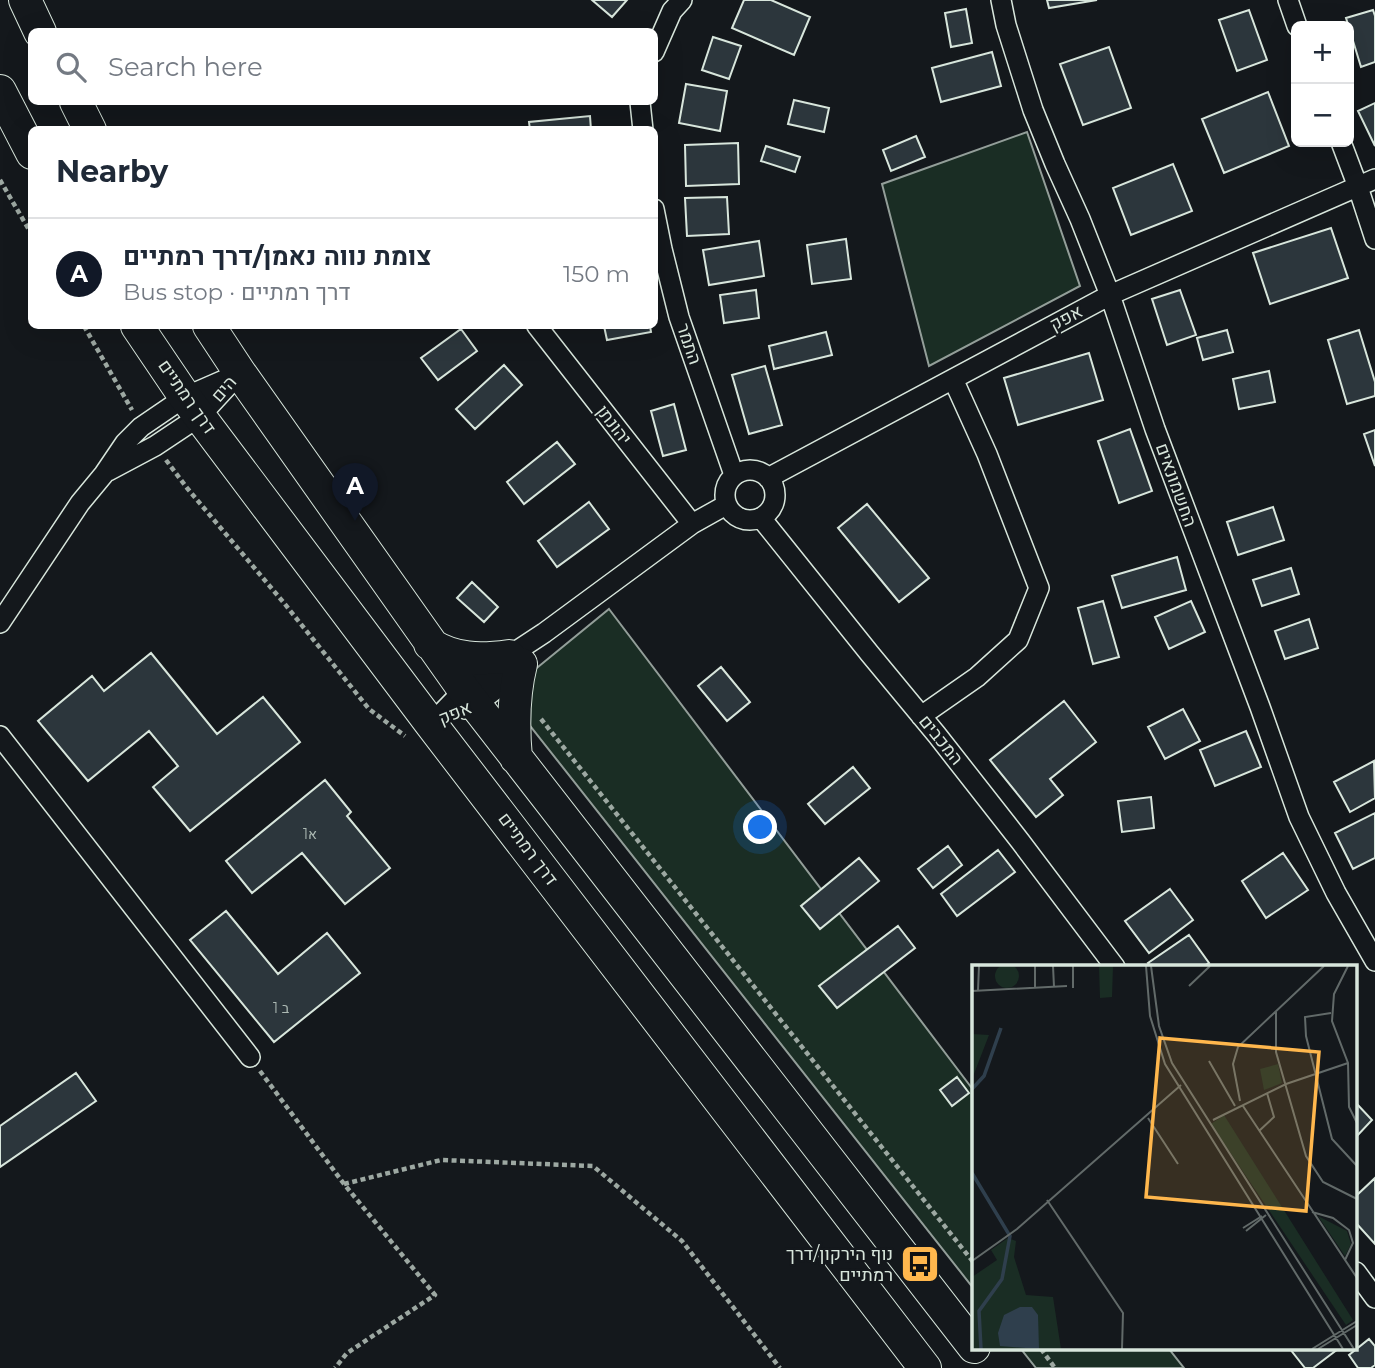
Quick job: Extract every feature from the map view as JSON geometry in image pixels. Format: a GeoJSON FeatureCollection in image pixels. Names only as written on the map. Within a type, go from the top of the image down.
{"type":"FeatureCollection","features":[{"type":"Feature","properties":{"kind":"main road"},"geometry":{"type":"LineString","coordinates":[[24,0],[38,28]]}},
{"type":"Feature","properties":{"kind":"main road"},"geometry":{"type":"LineString","coordinates":[[0,91],[28,144]]}},
{"type":"Feature","properties":{"kind":"main road"},"geometry":{"type":"LineString","coordinates":[[78,105],[88,126]]}},
{"type":"Feature","properties":{"kind":"main road","name":"דרך רמתיים"},"geometry":{"type":"LineString","coordinates":[[140,329],[418,730],[925,1368]]}},
{"type":"Feature","properties":{"kind":"main road"},"geometry":{"type":"LineString","coordinates":[[211,329],[430,644],[972,1344]]}},
{"type":"Feature","properties":{"kind":"main road"},"geometry":{"type":"LineString","coordinates":[[430,644],[464,658],[515,660],[516,758]]}},
{"type":"Feature","properties":{"kind":"main road"},"geometry":{"type":"LineString","coordinates":[[976,1350],[990,1368]]}},
{"type":"Feature","properties":{"kind":"street"},"geometry":{"type":"LineString","coordinates":[[658,43],[673,11],[682,0]]}},
{"type":"Feature","properties":{"kind":"street","name":"החשמונאים"},"geometry":{"type":"LineString","coordinates":[[1001,0],[1006,25],[1033,110],[1110,295],[1155,429],[1299,817],[1336,894],[1375,961]]}},
{"type":"Feature","properties":{"kind":"street"},"geometry":{"type":"LineString","coordinates":[[1288,0],[1295,21]]}},
{"type":"Feature","properties":{"kind":"street"},"geometry":{"type":"LineString","coordinates":[[640,105],[643,126]]}},
{"type":"Feature","properties":{"kind":"street"},"geometry":{"type":"LineString","coordinates":[[1344,147],[1367,183],[1375,239]]}},
{"type":"Feature","properties":{"kind":"street","name":"אפק"},"geometry":{"type":"LineString","coordinates":[[768,478],[1110,295],[1367,183]]}},
{"type":"Feature","properties":{"kind":"street","name":"התמר"},"geometry":{"type":"LineString","coordinates":[[658,250],[734,475]]}},
{"type":"Feature","properties":{"kind":"street","name":"יהונתן"},"geometry":{"type":"LineString","coordinates":[[539,329],[692,524]]}},
{"type":"Feature","properties":{"kind":"street","name":"הים"},"geometry":{"type":"LineString","coordinates":[[104,474],[155,446],[193,407],[240,373]]}},
{"type":"Feature","properties":{"kind":"street"},"geometry":{"type":"LineString","coordinates":[[921,716],[977,677],[1018,640],[1039,588],[988,454],[953,379]]}},
{"type":"Feature","properties":{"kind":"street","name":"הים"},"geometry":{"type":"LineString","coordinates":[[0,623],[80,503],[125,443],[141,427],[193,407]]}},
{"type":"Feature","properties":{"kind":"street"},"geometry":{"type":"LineString","coordinates":[[748,470],[768,478],[773,484],[775,500],[767,514],[761,518],[753,520],[737,517],[726,506],[725,489],[734,475],[748,470]]}},
{"type":"Feature","properties":{"kind":"street","name":"אפק"},"geometry":{"type":"LineString","coordinates":[[418,730],[470,697],[508,678],[515,660],[544,633],[692,524],[726,506]]}},
{"type":"Feature","properties":{"kind":"street","name":"המכבים"},"geometry":{"type":"LineString","coordinates":[[761,518],[1020,841],[1113,965]]}},
{"type":"Feature","properties":{"kind":"street"},"geometry":{"type":"LineString","coordinates":[[0,736],[250,1057]]}},
{"type":"Feature","properties":{"kind":"street"},"geometry":{"type":"LineString","coordinates":[[1358,1275],[1375,1298]]}},
{"type":"Feature","properties":{"kind":"path"},"geometry":{"type":"LineString","coordinates":[[0,180],[28,228]]}},
{"type":"Feature","properties":{"kind":"path"},"geometry":{"type":"LineString","coordinates":[[86,329],[141,427]]}},
{"type":"Feature","properties":{"kind":"path"},"geometry":{"type":"LineString","coordinates":[[155,446],[369,709],[418,730]]}},
{"type":"Feature","properties":{"kind":"path"},"geometry":{"type":"LineString","coordinates":[[514,715],[539,716],[972,1260]]}},
{"type":"Feature","properties":{"kind":"path"},"geometry":{"type":"LineString","coordinates":[[250,1057],[344,1184],[435,1296],[347,1353],[335,1368]]}},
{"type":"Feature","properties":{"kind":"path"},"geometry":{"type":"LineString","coordinates":[[344,1184],[441,1160],[593,1166],[682,1241],[780,1368]]}},
{"type":"Feature","properties":{"kind":"path"},"geometry":{"type":"LineString","coordinates":[[1042,1350],[1053,1367]]}},
{"type":"Feature","properties":{"kind":"green space"},"geometry":{"type":"Polygon","coordinates":[[[1027,132],[1080,286],[929,366],[882,184],[1027,132]]]}},
{"type":"Feature","properties":{"kind":"green space"},"geometry":{"type":"Polygon","coordinates":[[[609,609],[972,1088],[972,1286],[505,694],[609,609]]]}},
{"type":"Feature","properties":{"kind":"green space"},"geometry":{"type":"Polygon","coordinates":[[[1022,1350],[1170,1350],[1184,1368],[1036,1368],[1022,1350]]]}},
{"type":"Feature","properties":{"kind":"building"},"geometry":{"type":"Polygon","coordinates":[[[592,0],[627,0],[612,17],[592,0]]]}},
{"type":"Feature","properties":{"kind":"building"},"geometry":{"type":"Polygon","coordinates":[[[744,0],[771,0],[810,17],[794,55],[732,28],[744,0]]]}},
{"type":"Feature","properties":{"kind":"building"},"geometry":{"type":"Polygon","coordinates":[[[1047,0],[1097,0],[1049,8],[1047,0]]]}},
{"type":"Feature","properties":{"kind":"building"},"geometry":{"type":"Polygon","coordinates":[[[966,9],[972,43],[951,47],[945,13],[966,9]]]}},
{"type":"Feature","properties":{"kind":"building"},"geometry":{"type":"Polygon","coordinates":[[[1249,10],[1267,60],[1237,71],[1219,20],[1249,10]]]}},
{"type":"Feature","properties":{"kind":"building"},"geometry":{"type":"Polygon","coordinates":[[[1373,10],[1375,62],[1361,67],[1354,44],[1354,21],[1347,21],[1346,18],[1373,10]]]}},
{"type":"Feature","properties":{"kind":"building"},"geometry":{"type":"Polygon","coordinates":[[[713,37],[741,46],[729,79],[702,70],[713,37]]]}},
{"type":"Feature","properties":{"kind":"building"},"geometry":{"type":"Polygon","coordinates":[[[1109,47],[1131,108],[1083,125],[1060,64],[1109,47]]]}},
{"type":"Feature","properties":{"kind":"building"},"geometry":{"type":"Polygon","coordinates":[[[992,52],[1001,86],[941,102],[932,68],[992,52]]]}},
{"type":"Feature","properties":{"kind":"building"},"geometry":{"type":"Polygon","coordinates":[[[686,84],[727,91],[720,131],[679,123],[686,84]]]}},
{"type":"Feature","properties":{"kind":"building"},"geometry":{"type":"Polygon","coordinates":[[[1268,92],[1289,146],[1224,173],[1202,119],[1268,92]]]}},
{"type":"Feature","properties":{"kind":"building"},"geometry":{"type":"Polygon","coordinates":[[[794,100],[829,108],[824,132],[788,124],[794,100]]]}},
{"type":"Feature","properties":{"kind":"building"},"geometry":{"type":"Polygon","coordinates":[[[1375,103],[1375,146],[1358,111],[1375,103]]]}},
{"type":"Feature","properties":{"kind":"building"},"geometry":{"type":"Polygon","coordinates":[[[590,116],[591,126],[530,126],[529,122],[590,116]]]}},
{"type":"Feature","properties":{"kind":"building"},"geometry":{"type":"Polygon","coordinates":[[[916,136],[925,157],[891,171],[883,150],[916,136]]]}},
{"type":"Feature","properties":{"kind":"building"},"geometry":{"type":"Polygon","coordinates":[[[738,143],[739,184],[686,186],[685,145],[738,143]]]}},
{"type":"Feature","properties":{"kind":"building"},"geometry":{"type":"Polygon","coordinates":[[[766,146],[800,157],[795,172],[761,161],[766,146]]]}},
{"type":"Feature","properties":{"kind":"building"},"geometry":{"type":"Polygon","coordinates":[[[1173,164],[1192,211],[1131,235],[1113,188],[1173,164]]]}},
{"type":"Feature","properties":{"kind":"building"},"geometry":{"type":"Polygon","coordinates":[[[727,197],[729,234],[687,236],[685,198],[727,197]]]}},
{"type":"Feature","properties":{"kind":"building"},"geometry":{"type":"Polygon","coordinates":[[[1331,228],[1348,278],[1270,304],[1253,253],[1331,228]]]}},
{"type":"Feature","properties":{"kind":"building"},"geometry":{"type":"Polygon","coordinates":[[[846,239],[851,279],[812,284],[807,245],[846,239]]]}},
{"type":"Feature","properties":{"kind":"building"},"geometry":{"type":"Polygon","coordinates":[[[759,241],[764,276],[709,285],[703,250],[759,241]]]}},
{"type":"Feature","properties":{"kind":"building"},"geometry":{"type":"Polygon","coordinates":[[[756,290],[759,318],[724,323],[720,295],[756,290]]]}},
{"type":"Feature","properties":{"kind":"building"},"geometry":{"type":"Polygon","coordinates":[[[1180,290],[1196,335],[1167,345],[1152,299],[1180,290]]]}},
{"type":"Feature","properties":{"kind":"building"},"geometry":{"type":"Polygon","coordinates":[[[461,329],[477,351],[438,380],[421,358],[461,329]]]}},
{"type":"Feature","properties":{"kind":"building"},"geometry":{"type":"Polygon","coordinates":[[[605,329],[650,329],[651,332],[607,340],[605,329]]]}},
{"type":"Feature","properties":{"kind":"building"},"geometry":{"type":"Polygon","coordinates":[[[1227,330],[1233,352],[1203,360],[1197,338],[1227,330]]]}},
{"type":"Feature","properties":{"kind":"building"},"geometry":{"type":"Polygon","coordinates":[[[1359,330],[1375,382],[1375,396],[1347,404],[1328,340],[1359,330]]]}},
{"type":"Feature","properties":{"kind":"building"},"geometry":{"type":"Polygon","coordinates":[[[826,332],[832,355],[774,369],[769,346],[826,332]]]}},
{"type":"Feature","properties":{"kind":"building"},"geometry":{"type":"Polygon","coordinates":[[[1089,353],[1103,400],[1018,425],[1004,378],[1089,353]]]}},
{"type":"Feature","properties":{"kind":"building"},"geometry":{"type":"Polygon","coordinates":[[[504,365],[522,385],[475,429],[456,409],[504,365]]]}},
{"type":"Feature","properties":{"kind":"building"},"geometry":{"type":"Polygon","coordinates":[[[765,366],[782,425],[749,434],[732,375],[765,366]]]}},
{"type":"Feature","properties":{"kind":"building"},"geometry":{"type":"Polygon","coordinates":[[[1269,371],[1275,402],[1239,409],[1233,379],[1269,371]]]}},
{"type":"Feature","properties":{"kind":"building"},"geometry":{"type":"Polygon","coordinates":[[[674,404],[686,450],[663,456],[651,411],[674,404]]]}},
{"type":"Feature","properties":{"kind":"building"},"geometry":{"type":"Polygon","coordinates":[[[1130,429],[1152,491],[1119,503],[1098,441],[1130,429]]]}},
{"type":"Feature","properties":{"kind":"building"},"geometry":{"type":"Polygon","coordinates":[[[1375,430],[1375,466],[1364,434],[1375,430]]]}},
{"type":"Feature","properties":{"kind":"building"},"geometry":{"type":"Polygon","coordinates":[[[557,442],[575,464],[524,504],[507,482],[557,442]]]}},
{"type":"Feature","properties":{"kind":"building"},"geometry":{"type":"Polygon","coordinates":[[[589,502],[609,529],[557,567],[538,541],[589,502]]]}},
{"type":"Feature","properties":{"kind":"building"},"geometry":{"type":"Polygon","coordinates":[[[867,504],[929,578],[899,602],[838,528],[867,504]]]}},
{"type":"Feature","properties":{"kind":"building"},"geometry":{"type":"Polygon","coordinates":[[[1273,507],[1284,540],[1238,555],[1227,522],[1273,507]]]}},
{"type":"Feature","properties":{"kind":"building"},"geometry":{"type":"Polygon","coordinates":[[[1177,557],[1186,590],[1122,608],[1112,576],[1177,557]]]}},
{"type":"Feature","properties":{"kind":"building"},"geometry":{"type":"Polygon","coordinates":[[[1291,568],[1299,594],[1262,606],[1253,580],[1291,568]]]}},
{"type":"Feature","properties":{"kind":"building"},"geometry":{"type":"Polygon","coordinates":[[[472,582],[498,607],[484,622],[457,598],[472,582]]]}},
{"type":"Feature","properties":{"kind":"building"},"geometry":{"type":"Polygon","coordinates":[[[1103,601],[1119,657],[1093,664],[1078,608],[1103,601]]]}},
{"type":"Feature","properties":{"kind":"building"},"geometry":{"type":"Polygon","coordinates":[[[1191,601],[1205,632],[1169,649],[1155,617],[1191,601]]]}},
{"type":"Feature","properties":{"kind":"building"},"geometry":{"type":"Polygon","coordinates":[[[1309,619],[1318,648],[1285,659],[1275,631],[1309,619]]]}},
{"type":"Feature","properties":{"kind":"building"},"geometry":{"type":"Polygon","coordinates":[[[151,653],[217,734],[263,697],[300,742],[190,831],[153,787],[178,766],[149,731],[88,781],[38,721],[92,676],[104,691],[151,653]]]}},
{"type":"Feature","properties":{"kind":"building"},"geometry":{"type":"Polygon","coordinates":[[[721,667],[750,702],[727,721],[698,686],[721,667]]]}},
{"type":"Feature","properties":{"kind":"building"},"geometry":{"type":"Polygon","coordinates":[[[1064,701],[1096,742],[1050,779],[1063,795],[1036,817],[990,760],[1064,701]]]}},
{"type":"Feature","properties":{"kind":"building"},"geometry":{"type":"Polygon","coordinates":[[[1183,709],[1200,741],[1165,759],[1148,727],[1183,709]]]}},
{"type":"Feature","properties":{"kind":"building"},"geometry":{"type":"Polygon","coordinates":[[[1246,731],[1261,767],[1215,786],[1200,750],[1246,731]]]}},
{"type":"Feature","properties":{"kind":"building"},"geometry":{"type":"Polygon","coordinates":[[[1374,761],[1375,798],[1350,812],[1334,782],[1374,761]]]}},
{"type":"Feature","properties":{"kind":"building"},"geometry":{"type":"Polygon","coordinates":[[[853,767],[870,788],[825,824],[808,804],[853,767]]]}},
{"type":"Feature","properties":{"kind":"building"},"geometry":{"type":"Polygon","coordinates":[[[325,780],[351,812],[347,816],[390,868],[345,904],[302,853],[252,893],[226,861],[325,780]]]}},
{"type":"Feature","properties":{"kind":"building"},"geometry":{"type":"Polygon","coordinates":[[[1151,797],[1154,828],[1122,832],[1118,801],[1151,797]]]}},
{"type":"Feature","properties":{"kind":"building"},"geometry":{"type":"Polygon","coordinates":[[[1375,813],[1375,858],[1353,869],[1335,833],[1375,813]]]}},
{"type":"Feature","properties":{"kind":"building"},"geometry":{"type":"Polygon","coordinates":[[[948,846],[962,865],[933,888],[918,869],[948,846]]]}},
{"type":"Feature","properties":{"kind":"building"},"geometry":{"type":"Polygon","coordinates":[[[998,850],[1015,872],[957,916],[941,894],[998,850]]]}},
{"type":"Feature","properties":{"kind":"building"},"geometry":{"type":"Polygon","coordinates":[[[1283,853],[1308,890],[1266,918],[1242,881],[1283,853]]]}},
{"type":"Feature","properties":{"kind":"building"},"geometry":{"type":"Polygon","coordinates":[[[859,858],[879,881],[820,929],[801,906],[859,858]]]}},
{"type":"Feature","properties":{"kind":"building"},"geometry":{"type":"Polygon","coordinates":[[[1170,889],[1193,920],[1149,953],[1125,921],[1170,889]]]}},
{"type":"Feature","properties":{"kind":"building"},"geometry":{"type":"Polygon","coordinates":[[[226,911],[278,974],[327,933],[360,973],[274,1042],[190,940],[226,911]]]}},
{"type":"Feature","properties":{"kind":"building"},"geometry":{"type":"Polygon","coordinates":[[[898,926],[915,948],[837,1008],[819,986],[898,926]]]}},
{"type":"Feature","properties":{"kind":"building"},"geometry":{"type":"Polygon","coordinates":[[[1189,935],[1209,963],[1150,965],[1148,963],[1189,935]]]}},
{"type":"Feature","properties":{"kind":"building"},"geometry":{"type":"Polygon","coordinates":[[[76,1073],[96,1101],[0,1167],[0,1126],[76,1073]]]}},
{"type":"Feature","properties":{"kind":"building"},"geometry":{"type":"Polygon","coordinates":[[[957,1077],[969,1093],[952,1106],[940,1090],[957,1077]]]}},
{"type":"Feature","properties":{"kind":"building"},"geometry":{"type":"Polygon","coordinates":[[[1358,1105],[1372,1120],[1358,1135],[1358,1105]]]}},
{"type":"Feature","properties":{"kind":"building"},"geometry":{"type":"Polygon","coordinates":[[[1375,1178],[1375,1244],[1358,1225],[1358,1194],[1375,1178]]]}},
{"type":"Feature","properties":{"kind":"building"},"geometry":{"type":"Polygon","coordinates":[[[1369,1339],[1375,1346],[1375,1365],[1371,1368],[1358,1368],[1349,1355],[1369,1339]]]}},
{"type":"Feature","properties":{"kind":"building"},"geometry":{"type":"Polygon","coordinates":[[[1291,1350],[1337,1350],[1313,1368],[1305,1368],[1291,1350]]]}},
{"type":"Feature","properties":{"kind":"place","name":"צומת נווה נאמן/דרך רמתיים"},"geometry":{"type":"Point","coordinates":[355,521]}},
{"type":"Feature","properties":{"kind":"place","name":"נוף הירקון/דרך רמתיים"},"geometry":{"type":"Point","coordinates":[920,1264]}}]}
